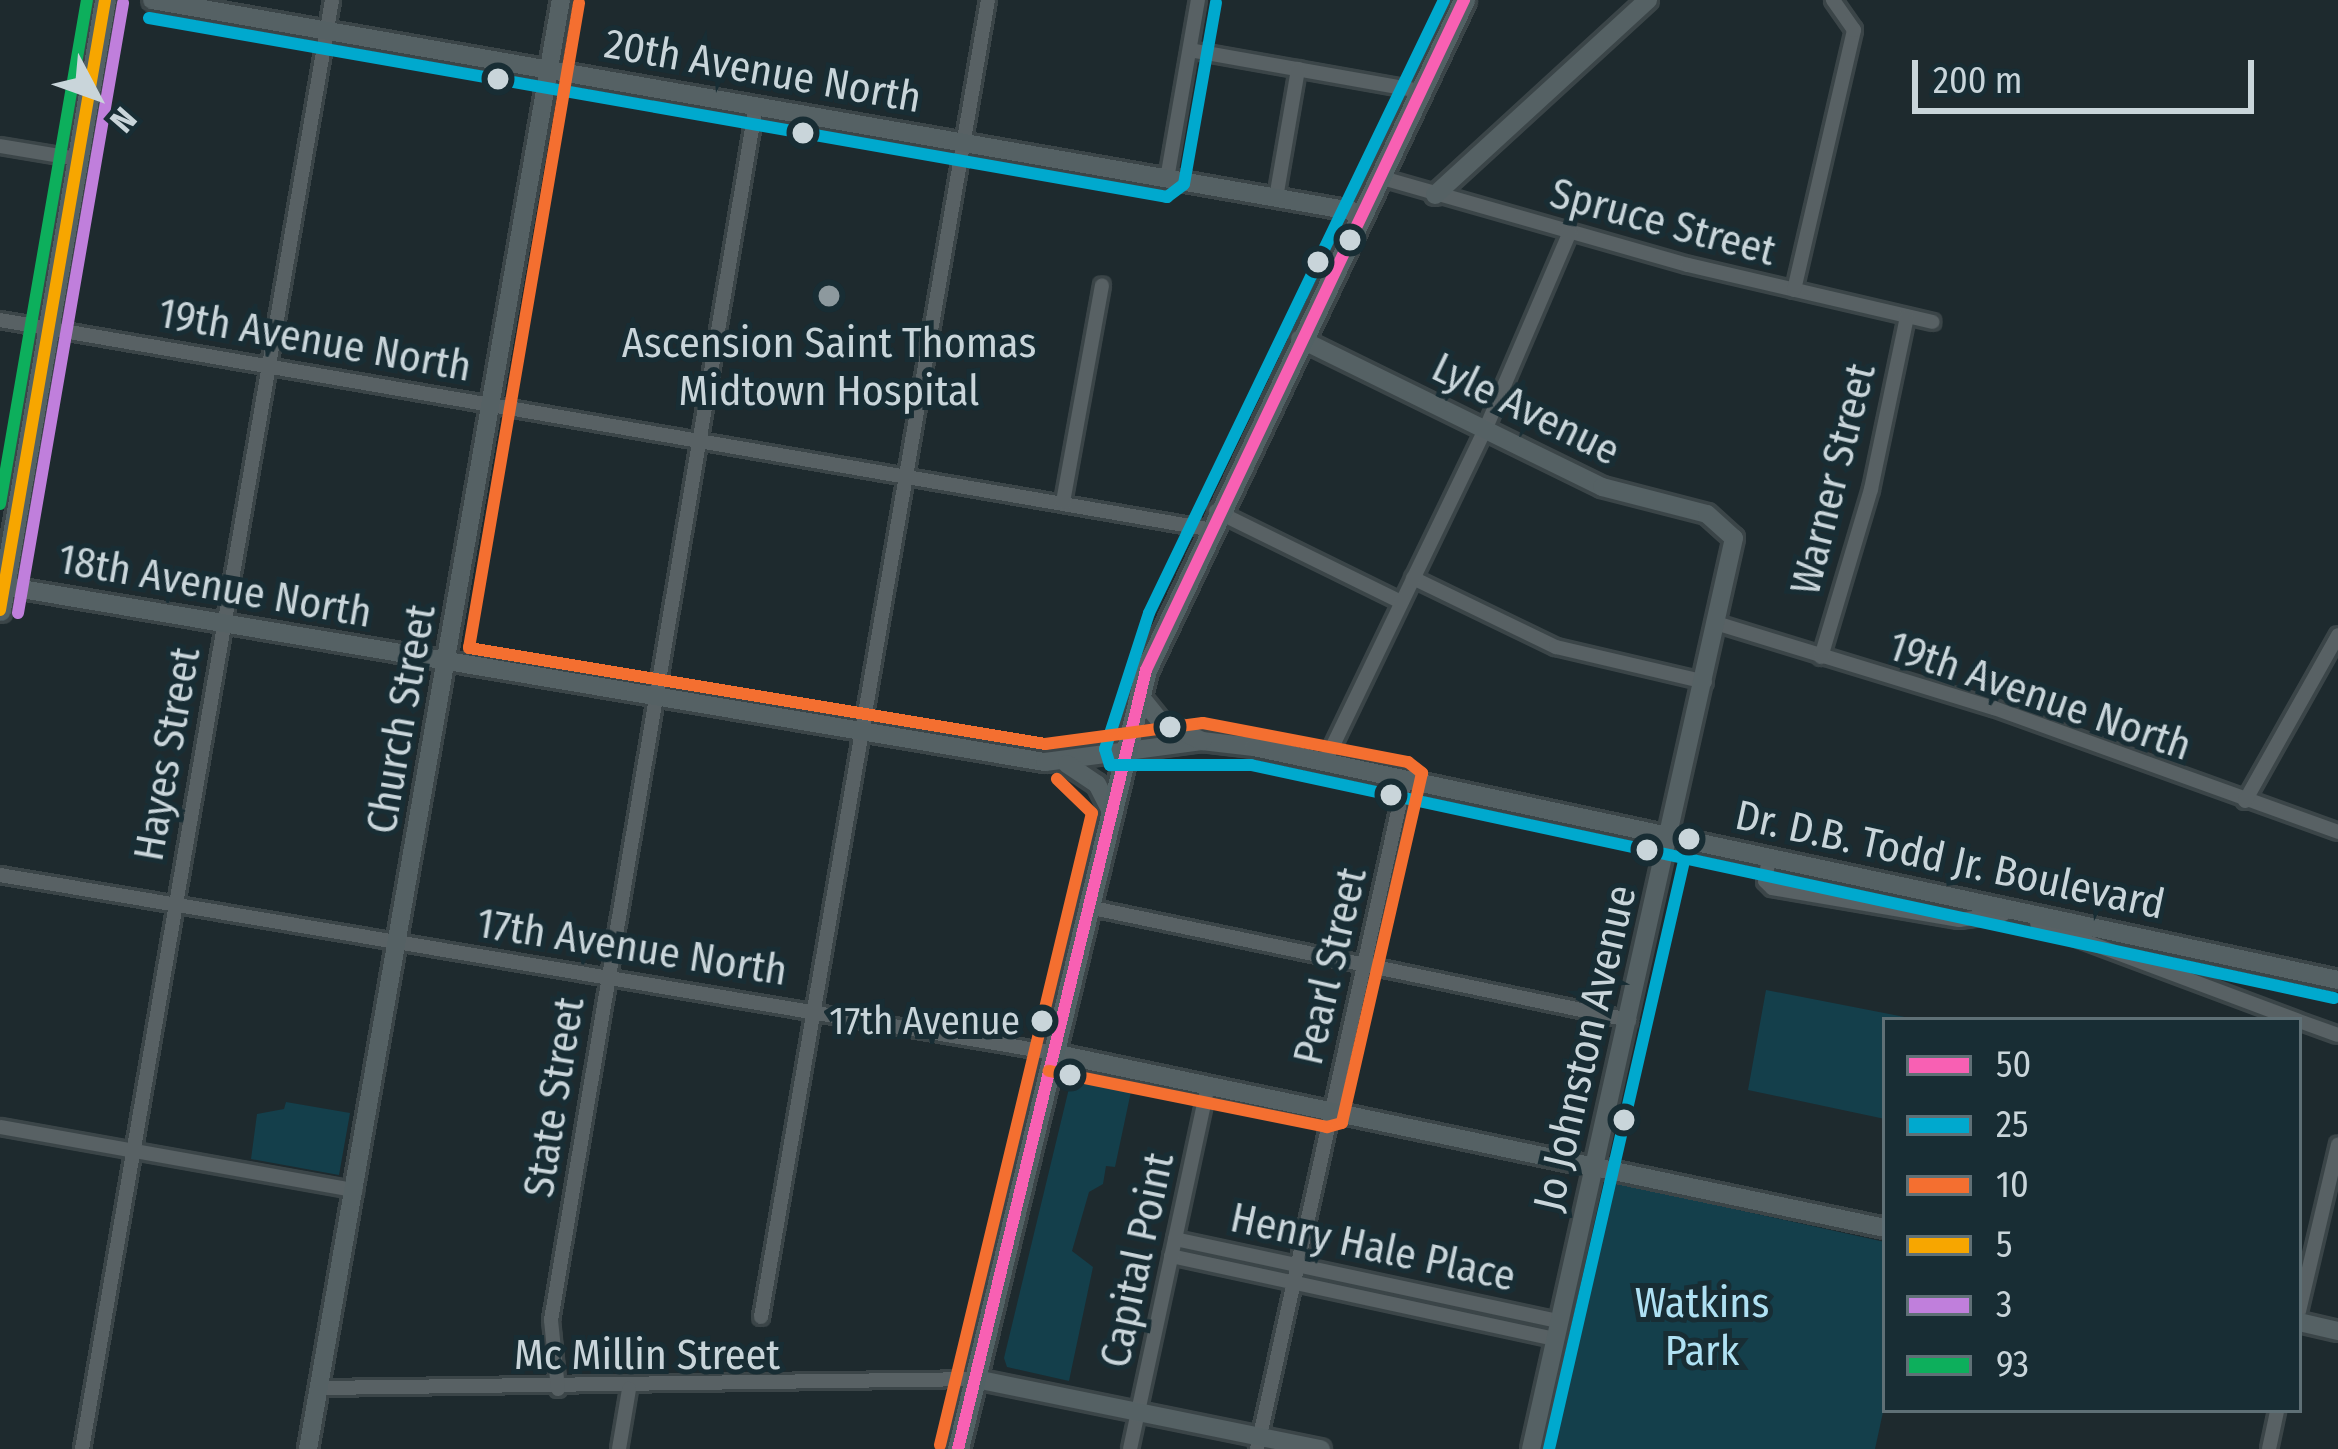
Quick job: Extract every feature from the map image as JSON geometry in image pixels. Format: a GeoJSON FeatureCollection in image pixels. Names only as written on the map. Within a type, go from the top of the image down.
{"type":"FeatureCollection","features":[{"type":"Feature","properties":{"kind":"main road"},"geometry":{"type":"LineString","coordinates":[[0,610],[105,0]]}},
{"type":"Feature","properties":{"kind":"main road","name":"20th Avenue North"},"geometry":{"type":"LineString","coordinates":[[152,0],[1362,213]]}},
{"type":"Feature","properties":{"kind":"main road","name":"Church Street"},"geometry":{"type":"LineString","coordinates":[[308,1449],[561,0]]}},
{"type":"Feature","properties":{"kind":"main road"},"geometry":{"type":"LineString","coordinates":[[958,1449],[1139,695],[1212,520],[1464,0]]}},
{"type":"Feature","properties":{"kind":"main road"},"geometry":{"type":"LineString","coordinates":[[1435,195],[1648,0]]}},
{"type":"Feature","properties":{"kind":"main road","name":"Lyle Avenue"},"geometry":{"type":"LineString","coordinates":[[1300,340],[1627,498],[1728,525]]}},
{"type":"Feature","properties":{"kind":"main road","name":"Jo Johnston Avenue"},"geometry":{"type":"LineString","coordinates":[[1531,1449],[1736,551],[1728,525]]}},
{"type":"Feature","properties":{"kind":"main road","name":"18th Avenue North"},"geometry":{"type":"LineString","coordinates":[[2,586],[1067,764],[1123,753]]}},
{"type":"Feature","properties":{"kind":"main road"},"geometry":{"type":"LineString","coordinates":[[1139,695],[1160,721],[1202,741]]}},
{"type":"Feature","properties":{"kind":"main road","name":"Dr. D.B. Todd Jr. Boulevard"},"geometry":{"type":"LineString","coordinates":[[1123,753],[1202,741],[1325,762],[2338,980]]}},
{"type":"Feature","properties":{"kind":"main road"},"geometry":{"type":"LineString","coordinates":[[1067,764],[1096,784],[1111,811]]}},
{"type":"Feature","properties":{"kind":"main road","name":"17th Avenue North"},"geometry":{"type":"LineString","coordinates":[[1053,1053],[1882,1227]]}},
{"type":"Feature","properties":{"kind":"main road"},"geometry":{"type":"LineString","coordinates":[[2302,1323],[2338,1331]]}},
{"type":"Feature","properties":{"kind":"main road"},"geometry":{"type":"LineString","coordinates":[[976,1379],[1138,1409],[1259,1442],[1321,1449]]}},
{"type":"Feature","properties":{"kind":"street","name":"Hayes Street"},"geometry":{"type":"LineString","coordinates":[[82,1449],[332,0]]}},
{"type":"Feature","properties":{"kind":"street"},"geometry":{"type":"LineString","coordinates":[[761,1317],[988,0]]}},
{"type":"Feature","properties":{"kind":"street"},"geometry":{"type":"LineString","coordinates":[[1167,178],[1198,0]]}},
{"type":"Feature","properties":{"kind":"street"},"geometry":{"type":"LineString","coordinates":[[1794,290],[1854,30],[1833,0]]}},
{"type":"Feature","properties":{"kind":"street"},"geometry":{"type":"LineString","coordinates":[[1190,50],[1420,91]]}},
{"type":"Feature","properties":{"kind":"street"},"geometry":{"type":"LineString","coordinates":[[1276,198],[1298,69]]}},
{"type":"Feature","properties":{"kind":"street","name":"State Street"},"geometry":{"type":"LineString","coordinates":[[558,1389],[551,1320],[756,106]]}},
{"type":"Feature","properties":{"kind":"street"},"geometry":{"type":"LineString","coordinates":[[0,146],[78,159]]}},
{"type":"Feature","properties":{"kind":"street","name":"Spruce Street"},"geometry":{"type":"LineString","coordinates":[[1379,177],[1570,232],[1932,322]]}},
{"type":"Feature","properties":{"kind":"street"},"geometry":{"type":"LineString","coordinates":[[1325,762],[1485,430],[1570,232]]}},
{"type":"Feature","properties":{"kind":"street"},"geometry":{"type":"LineString","coordinates":[[1063,502],[1102,285]]}},
{"type":"Feature","properties":{"kind":"street","name":"Warner Street"},"geometry":{"type":"LineString","coordinates":[[1821,657],[1870,489],[1907,317]]}},
{"type":"Feature","properties":{"kind":"street","name":"19th Avenue North"},"geometry":{"type":"LineString","coordinates":[[0,320],[1063,502],[1212,520],[1401,602]]}},
{"type":"Feature","properties":{"kind":"street"},"geometry":{"type":"LineString","coordinates":[[1413,578],[1570,652],[1705,682]]}},
{"type":"Feature","properties":{"kind":"street","name":"19th Avenue North"},"geometry":{"type":"LineString","coordinates":[[1719,624],[1994,708],[2337,831]]}},
{"type":"Feature","properties":{"kind":"street"},"geometry":{"type":"LineString","coordinates":[[2245,801],[2338,635]]}},
{"type":"Feature","properties":{"kind":"street","name":"Pearl Street"},"geometry":{"type":"LineString","coordinates":[[1259,1442],[1406,780]]}},
{"type":"Feature","properties":{"kind":"street"},"geometry":{"type":"LineString","coordinates":[[1768,858],[1765,881],[1772,888],[1959,920],[2014,916],[2290,1017]]}},
{"type":"Feature","properties":{"kind":"street","name":"17th Avenue North"},"geometry":{"type":"LineString","coordinates":[[0,875],[1053,1053]]}},
{"type":"Feature","properties":{"kind":"street"},"geometry":{"type":"LineString","coordinates":[[1088,907],[1629,1020]]}},
{"type":"Feature","properties":{"kind":"street"},"geometry":{"type":"LineString","coordinates":[[2302,1022],[2338,1035]]}},
{"type":"Feature","properties":{"kind":"street","name":"Capital Point"},"geometry":{"type":"LineString","coordinates":[[1130,1449],[1208,1084]]}},
{"type":"Feature","properties":{"kind":"street"},"geometry":{"type":"LineString","coordinates":[[0,1127],[355,1190]]}},
{"type":"Feature","properties":{"kind":"street"},"geometry":{"type":"LineString","coordinates":[[2302,1298],[2338,1145]]}},
{"type":"Feature","properties":{"kind":"street","name":"Henry Hale Place"},"geometry":{"type":"LineString","coordinates":[[1175,1239],[1298,1264],[1556,1330]]}},
{"type":"Feature","properties":{"kind":"street","name":"Henry Hale Place"},"geometry":{"type":"LineString","coordinates":[[1171,1256],[1556,1330]]}},
{"type":"Feature","properties":{"kind":"street","name":"Mc Millin Street"},"geometry":{"type":"LineString","coordinates":[[319,1388],[629,1389],[976,1379]]}},
{"type":"Feature","properties":{"kind":"street"},"geometry":{"type":"LineString","coordinates":[[620,1449],[629,1389]]}},
{"type":"Feature","properties":{"kind":"street"},"geometry":{"type":"LineString","coordinates":[[2269,1449],[2276,1413]]}},
{"type":"Feature","properties":{"kind":"green space"},"geometry":{"type":"Polygon","coordinates":[[[1766,990],[1905,1017],[1882,1017],[1882,1118],[1748,1090],[1766,990]]]}},
{"type":"Feature","properties":{"kind":"green space"},"geometry":{"type":"Polygon","coordinates":[[[1086,1071],[1133,1082],[1115,1167],[1106,1166],[1103,1184],[1089,1192],[1072,1251],[1093,1267],[1069,1381],[1007,1367],[1004,1358],[1071,1080],[1086,1071]]]}},
{"type":"Feature","properties":{"kind":"green space"},"geometry":{"type":"Polygon","coordinates":[[[286,1102],[350,1113],[339,1175],[251,1159],[257,1114],[284,1109],[286,1102]]]}},
{"type":"Feature","properties":{"kind":"green space","name":"Watkins Park"},"geometry":{"type":"Polygon","coordinates":[[[1607,1181],[1882,1241],[1883,1413],[1875,1449],[1548,1449],[1607,1181]]]}},
{"type":"Feature","properties":{"kind":"transit line","name":"93"},"geometry":{"type":"LineString","coordinates":[[0,504],[87,0]]}},
{"type":"Feature","properties":{"kind":"transit line","name":"5"},"geometry":{"type":"LineString","coordinates":[[0,610],[105,0]]}},
{"type":"Feature","properties":{"kind":"transit line","name":"25"},"geometry":{"type":"LineString","coordinates":[[1444,0],[1149,613],[1105,749],[1110,765],[1251,765],[2334,998]]}},
{"type":"Feature","properties":{"kind":"transit line","name":"50"},"geometry":{"type":"LineString","coordinates":[[958,1449],[1146,670],[1464,0]]}},
{"type":"Feature","properties":{"kind":"transit line","name":"3"},"geometry":{"type":"LineString","coordinates":[[18,613],[123,3]]}},
{"type":"Feature","properties":{"kind":"transit line","name":"10"},"geometry":{"type":"LineString","coordinates":[[579,3],[469,648],[1045,744],[1203,723],[1408,762],[1422,773],[1342,1123],[1327,1127],[1049,1071]]}},
{"type":"Feature","properties":{"kind":"transit line","name":"25"},"geometry":{"type":"LineString","coordinates":[[149,18],[1167,197],[1184,184],[1216,3]]}},
{"type":"Feature","properties":{"kind":"transit line","name":"10"},"geometry":{"type":"LineString","coordinates":[[940,1445],[1092,813],[1057,779]]}},
{"type":"Feature","properties":{"kind":"transit line","name":"25"},"geometry":{"type":"LineString","coordinates":[[1549,1449],[1689,839]]}},
{"type":"Feature","properties":{"kind":"place","name":"Ascension Saint Thomas Midtown Hospital"},"geometry":{"type":"Point","coordinates":[829,296]}},
{"type":"Feature","properties":{"kind":"place","name":"17th Avenue"},"geometry":{"type":"Point","coordinates":[1042,1021]}}]}
